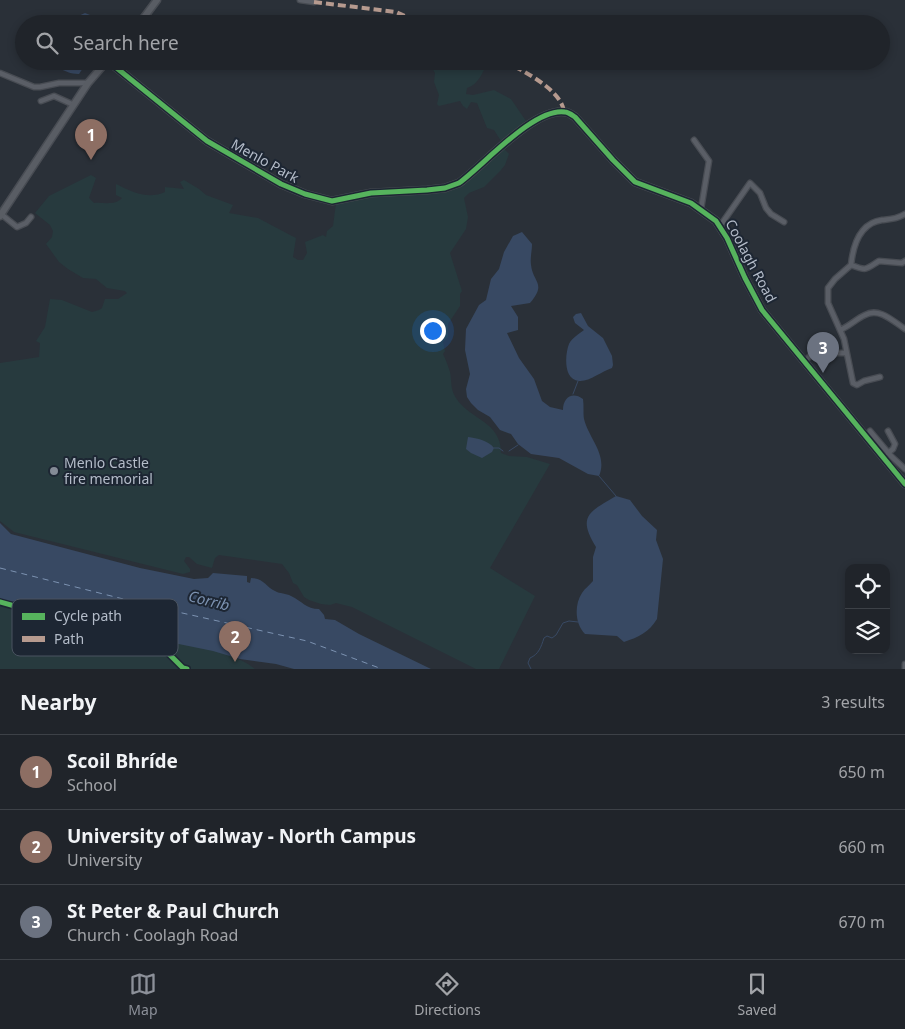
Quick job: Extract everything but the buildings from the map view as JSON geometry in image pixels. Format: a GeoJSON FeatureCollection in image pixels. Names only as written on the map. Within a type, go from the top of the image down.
{"type":"FeatureCollection","features":[{"type":"Feature","properties":{"kind":"street"},"geometry":{"type":"LineString","coordinates":[[146,15],[157,0]]}},
{"type":"Feature","properties":{"kind":"street"},"geometry":{"type":"LineString","coordinates":[[300,0],[314,2]]}},
{"type":"Feature","properties":{"kind":"street"},"geometry":{"type":"LineString","coordinates":[[31,217],[26,223],[17,227],[1,215],[88,83],[99,70]]}},
{"type":"Feature","properties":{"kind":"street","name":"Menlo Park"},"geometry":{"type":"LineString","coordinates":[[118,70],[207,141],[288,187],[305,194],[332,201],[372,193],[445,188],[459,183],[531,123],[549,114],[564,112]]}},
{"type":"Feature","properties":{"kind":"street"},"geometry":{"type":"LineString","coordinates":[[1,75],[34,87],[59,83],[88,83]]}},
{"type":"Feature","properties":{"kind":"street"},"geometry":{"type":"LineString","coordinates":[[41,101],[54,96],[74,105]]}},
{"type":"Feature","properties":{"kind":"street","name":"Coolagh Road"},"geometry":{"type":"LineString","coordinates":[[564,112],[575,118],[635,182],[678,197],[701,209],[720,226],[759,304],[804,362],[905,484]]}},
{"type":"Feature","properties":{"kind":"street"},"geometry":{"type":"LineString","coordinates":[[694,140],[709,161],[701,209]]}},
{"type":"Feature","properties":{"kind":"street"},"geometry":{"type":"LineString","coordinates":[[720,226],[750,183],[760,193],[766,208],[771,214],[784,222]]}},
{"type":"Feature","properties":{"kind":"street"},"geometry":{"type":"LineString","coordinates":[[880,376],[854,385],[840,330],[828,303],[828,288],[851,265],[854,245],[863,231],[874,222],[896,219],[905,214]]}},
{"type":"Feature","properties":{"kind":"street"},"geometry":{"type":"LineString","coordinates":[[851,265],[863,270],[883,260],[904,263]]}},
{"type":"Feature","properties":{"kind":"street"},"geometry":{"type":"LineString","coordinates":[[840,330],[848,327],[864,315],[873,312],[879,312],[905,329]]}},
{"type":"Feature","properties":{"kind":"street"},"geometry":{"type":"LineString","coordinates":[[804,362],[816,350],[829,353],[846,353]]}},
{"type":"Feature","properties":{"kind":"street"},"geometry":{"type":"LineString","coordinates":[[870,431],[888,453],[905,469]]}},
{"type":"Feature","properties":{"kind":"street"},"geometry":{"type":"LineString","coordinates":[[888,431],[895,444],[888,453]]}},
{"type":"Feature","properties":{"kind":"street"},"geometry":{"type":"LineString","coordinates":[[904,669],[905,664]]}},
{"type":"Feature","properties":{"kind":"green space"},"geometry":{"type":"Polygon","coordinates":[[[433,70],[484,70],[478,81],[467,88],[466,94],[473,95],[494,90],[511,99],[526,121],[501,141],[494,130],[487,128],[477,103],[471,102],[467,109],[460,101],[439,106],[437,104],[439,95],[434,82],[435,73],[433,70]]]}},
{"type":"Feature","properties":{"kind":"green space"},"geometry":{"type":"Polygon","coordinates":[[[501,146],[509,154],[505,165],[484,187],[469,193],[464,198],[468,217],[466,229],[450,253],[462,291],[460,294],[460,306],[448,324],[448,337],[443,342],[445,351],[443,354],[450,372],[454,395],[462,405],[496,434],[500,442],[501,453],[509,456],[527,457],[550,464],[490,568],[535,596],[499,669],[476,669],[352,607],[336,603],[330,605],[321,604],[309,600],[304,597],[297,585],[293,583],[289,573],[282,564],[219,555],[215,558],[212,568],[197,564],[189,557],[186,557],[184,561],[190,572],[183,574],[14,532],[0,521],[0,363],[39,357],[40,343],[36,341],[45,327],[50,299],[62,300],[92,312],[102,308],[105,299],[118,299],[127,293],[107,288],[96,279],[83,278],[59,262],[46,244],[52,237],[53,231],[50,225],[35,213],[49,196],[91,175],[96,178],[89,198],[94,203],[112,203],[122,198],[116,195],[116,184],[134,192],[152,195],[165,192],[165,187],[184,189],[180,182],[184,180],[206,195],[233,205],[229,213],[258,218],[296,238],[293,257],[303,260],[307,253],[305,242],[323,235],[326,237],[327,231],[333,226],[336,203],[371,193],[459,183],[501,146]]]}},
{"type":"Feature","properties":{"kind":"green space"},"geometry":{"type":"Polygon","coordinates":[[[0,601],[12,604],[12,656],[178,656],[178,643],[227,654],[255,669],[0,669],[0,601]]]}},
{"type":"Feature","properties":{"kind":"water"},"geometry":{"type":"Polygon","coordinates":[[[63,70],[82,70],[79,74],[63,70]]]}},
{"type":"Feature","properties":{"kind":"water"},"geometry":{"type":"Polygon","coordinates":[[[522,232],[532,244],[531,265],[538,283],[538,291],[530,303],[511,306],[518,317],[518,330],[507,333],[519,358],[534,379],[542,401],[550,407],[563,410],[566,399],[569,397],[575,396],[583,399],[586,426],[600,454],[601,468],[599,476],[588,474],[559,458],[531,454],[518,444],[511,434],[500,430],[490,417],[478,410],[467,397],[466,389],[470,374],[465,350],[466,329],[479,305],[486,300],[491,279],[499,269],[504,252],[513,236],[522,232]]]}},
{"type":"Feature","properties":{"kind":"water"},"geometry":{"type":"Polygon","coordinates":[[[581,313],[588,326],[603,338],[612,356],[613,365],[612,368],[591,378],[579,381],[574,380],[570,376],[566,360],[569,344],[584,330],[575,323],[573,317],[581,313]]]}},
{"type":"Feature","properties":{"kind":"water"},"geometry":{"type":"Polygon","coordinates":[[[468,437],[489,443],[494,448],[492,452],[482,458],[471,453],[466,449],[468,437]]]}},
{"type":"Feature","properties":{"kind":"water"},"geometry":{"type":"Polygon","coordinates":[[[616,496],[630,500],[642,516],[657,530],[656,540],[663,559],[657,619],[643,634],[624,642],[617,636],[585,634],[579,625],[577,614],[579,598],[593,581],[593,557],[596,547],[590,537],[587,521],[593,511],[616,496]]]}},
{"type":"Feature","properties":{"kind":"water","name":"Corrib"},"geometry":{"type":"Polygon","coordinates":[[[0,523],[11,534],[140,568],[194,579],[208,578],[213,573],[247,576],[247,582],[250,583],[251,578],[259,579],[277,592],[289,595],[311,608],[319,609],[325,619],[335,620],[359,634],[431,669],[294,669],[276,664],[240,659],[178,644],[178,599],[12,599],[12,603],[0,600],[0,523]]]}},
{"type":"Feature","properties":{"kind":"waterway"},"geometry":{"type":"LineString","coordinates":[[573,394],[578,381]]}},
{"type":"Feature","properties":{"kind":"waterway"},"geometry":{"type":"LineString","coordinates":[[509,451],[518,445]]}},
{"type":"Feature","properties":{"kind":"waterway"},"geometry":{"type":"LineString","coordinates":[[494,448],[499,448],[503,451]]}},
{"type":"Feature","properties":{"kind":"waterway"},"geometry":{"type":"LineString","coordinates":[[599,476],[616,496]]}},
{"type":"Feature","properties":{"kind":"waterway"},"geometry":{"type":"LineString","coordinates":[[531,669],[528,663],[530,658],[538,652],[544,638],[547,636],[552,638],[556,635],[563,623],[569,621],[578,622]]}},
{"type":"Feature","properties":{"kind":"ferry route"},"geometry":{"type":"LineString","coordinates":[[0,568],[123,599]]}},
{"type":"Feature","properties":{"kind":"ferry route"},"geometry":{"type":"LineString","coordinates":[[178,612],[307,641],[382,669]]}},
{"type":"Feature","properties":{"kind":"marked path"},"geometry":{"type":"LineString","coordinates":[[314,2],[396,12],[402,15]]}},
{"type":"Feature","properties":{"kind":"marked path"},"geometry":{"type":"LineString","coordinates":[[521,70],[549,89],[562,104],[564,112]]}},
{"type":"Feature","properties":{"kind":"cycle path"},"geometry":{"type":"LineString","coordinates":[[119,70],[207,141],[281,184],[305,194],[332,201],[371,193],[445,188],[459,183],[524,128],[553,113],[569,113],[575,117],[635,182],[691,203],[716,221],[727,238],[762,310],[905,484]]}},
{"type":"Feature","properties":{"kind":"cycle path"},"geometry":{"type":"LineString","coordinates":[[0,602],[12,605]]}},
{"type":"Feature","properties":{"kind":"cycle path"},"geometry":{"type":"LineString","coordinates":[[171,656],[183,668],[187,669]]}},
{"type":"Feature","properties":{"kind":"place","name":"Scoil Bhríde"},"geometry":{"type":"Point","coordinates":[91,160]}},
{"type":"Feature","properties":{"kind":"place","name":"St Peter & Paul Church"},"geometry":{"type":"Point","coordinates":[823,373]}},
{"type":"Feature","properties":{"kind":"place","name":"Menlo Castle fire memorial"},"geometry":{"type":"Point","coordinates":[54,471]}},
{"type":"Feature","properties":{"kind":"place","name":"University of Galway - North Campus"},"geometry":{"type":"Point","coordinates":[235,662]}}]}
